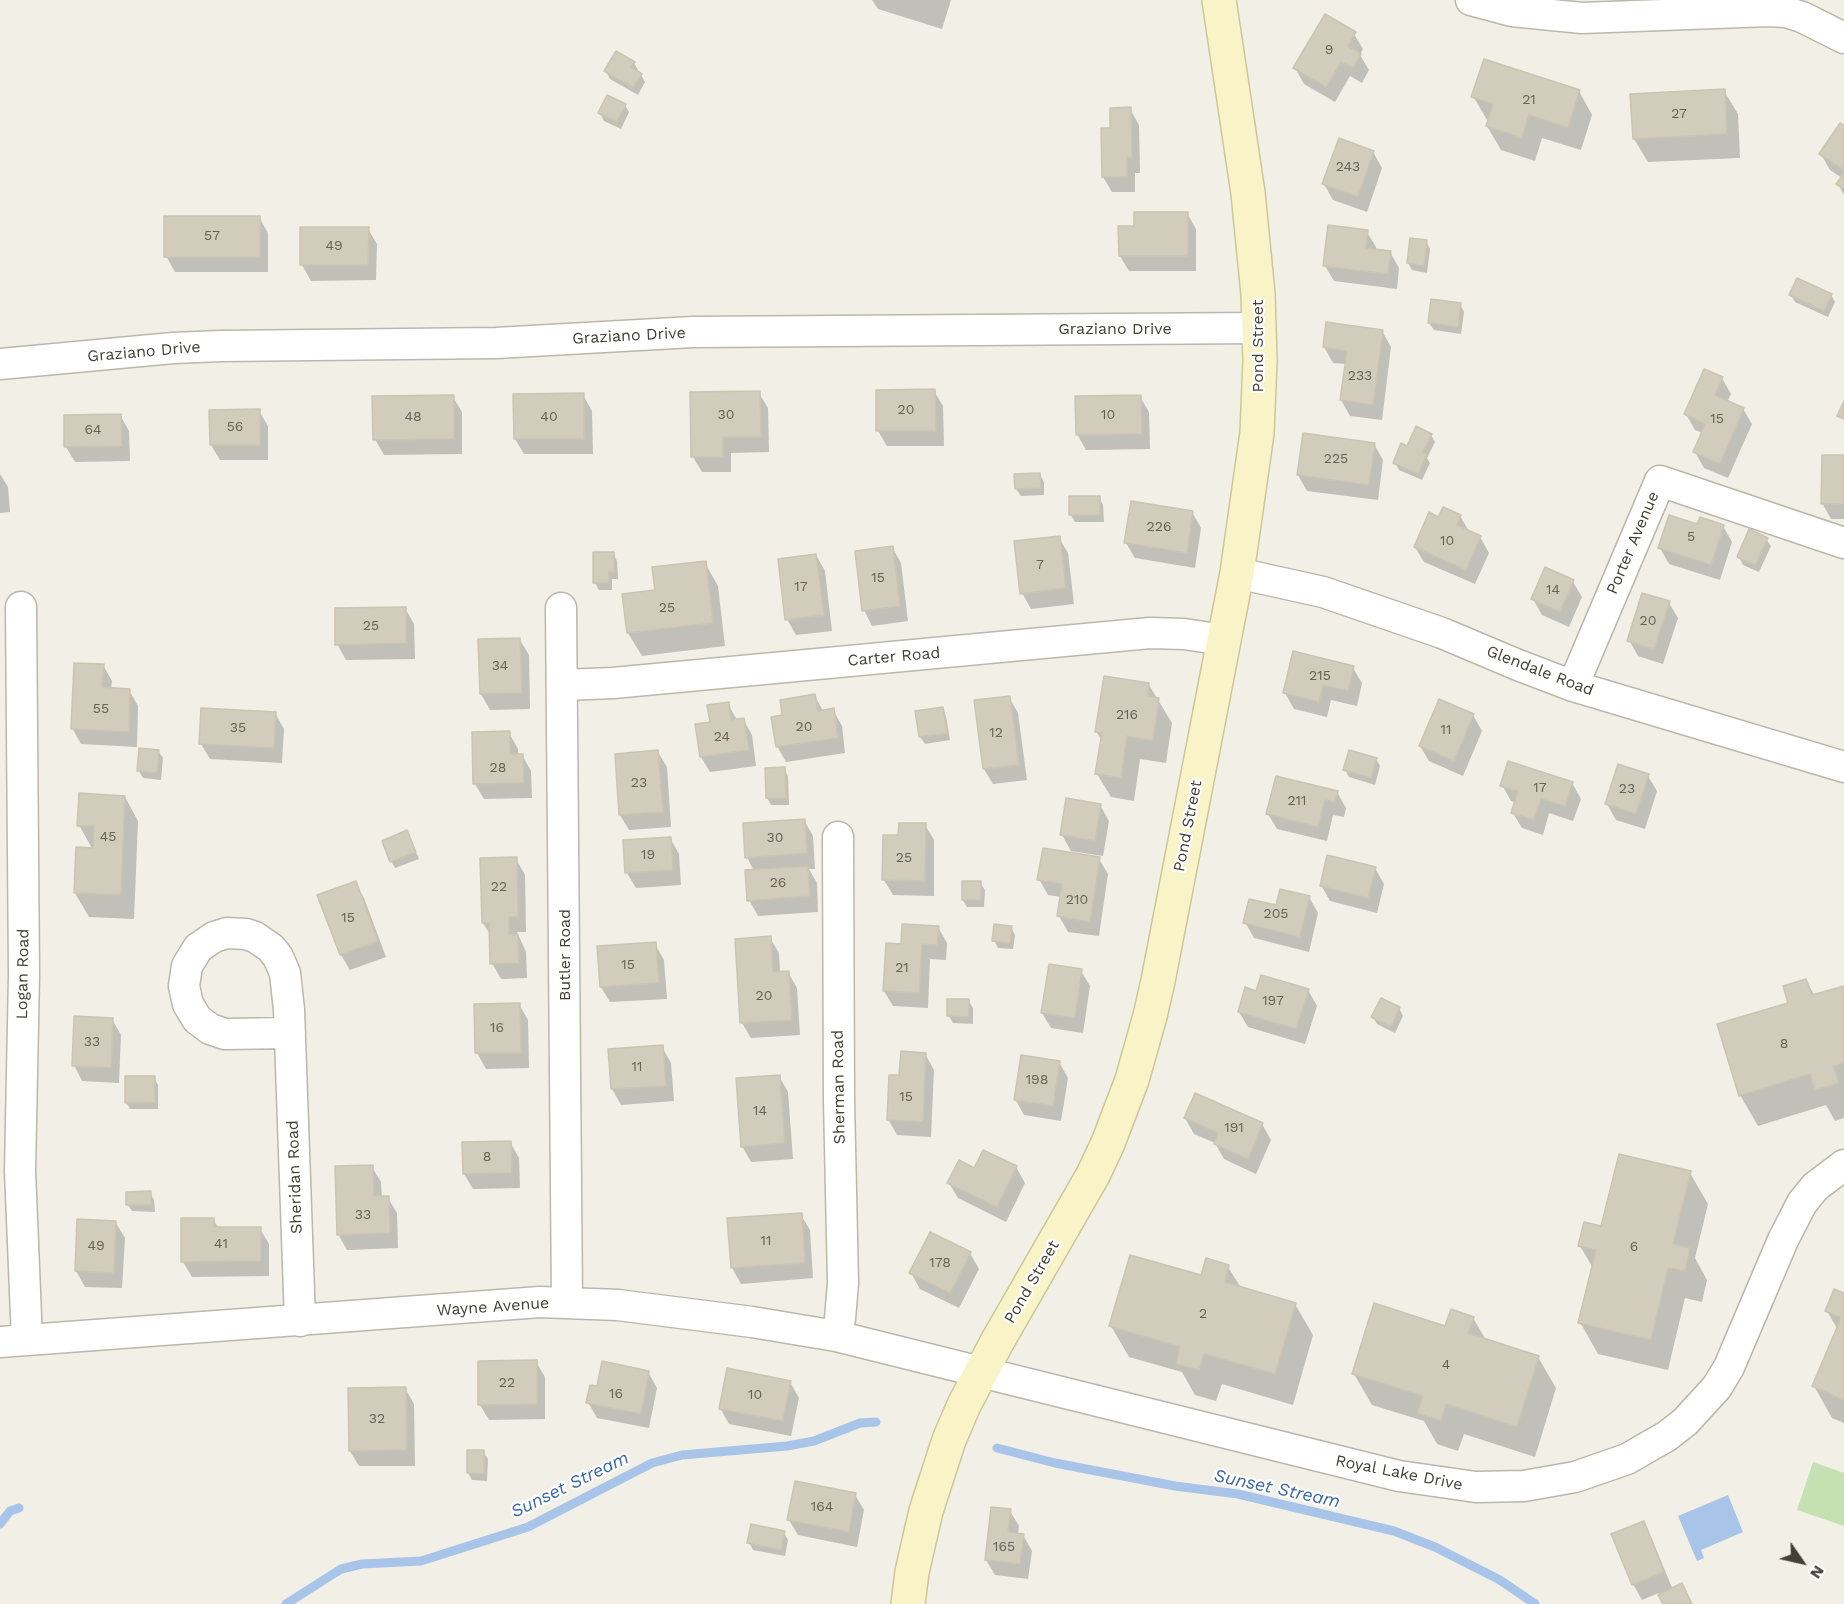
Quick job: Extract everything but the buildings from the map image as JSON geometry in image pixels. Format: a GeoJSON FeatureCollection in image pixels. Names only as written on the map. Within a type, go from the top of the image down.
{"type":"FeatureCollection","features":[{"type":"Feature","properties":{"kind":"main road","name":"Pond Street"},"geometry":{"type":"LineString","coordinates":[[913,1603],[919,1541],[949,1440],[981,1372],[1093,1175],[1132,1080],[1158,981],[1237,573],[1257,433],[1259,328],[1256,259],[1248,193],[1219,0]]}},
{"type":"Feature","properties":{"kind":"street"},"geometry":{"type":"LineString","coordinates":[[1471,0],[1512,11],[1571,17],[1786,12],[1802,17],[1844,38]]}},
{"type":"Feature","properties":{"kind":"street","name":"Graziano Drive"},"geometry":{"type":"LineString","coordinates":[[0,364],[173,348],[496,343],[693,332],[1259,328]]}},
{"type":"Feature","properties":{"kind":"street","name":"Porter Avenue"},"geometry":{"type":"LineString","coordinates":[[1574,686],[1660,481],[1844,543]]}},
{"type":"Feature","properties":{"kind":"street","name":"Glendale Road"},"geometry":{"type":"LineString","coordinates":[[1237,573],[1323,592],[1442,633],[1574,686],[1844,767]]}},
{"type":"Feature","properties":{"kind":"street","name":"Logan Road"},"geometry":{"type":"LineString","coordinates":[[13,1341],[20,1208],[10,1109],[24,975],[21,608]]}},
{"type":"Feature","properties":{"kind":"street","name":"Butler Road"},"geometry":{"type":"LineString","coordinates":[[561,608],[567,1302]]}},
{"type":"Feature","properties":{"kind":"street","name":"Carter Road"},"geometry":{"type":"LineString","coordinates":[[563,685],[625,682],[1150,633],[1184,634],[1224,640]]}},
{"type":"Feature","properties":{"kind":"street","name":"Sherman Road"},"geometry":{"type":"LineString","coordinates":[[836,1336],[843,1283],[839,1100],[838,837]]}},
{"type":"Feature","properties":{"kind":"street","name":"Sheridan Road"},"geometry":{"type":"LineString","coordinates":[[290,1033],[300,1321]]}},
{"type":"Feature","properties":{"kind":"street","name":"Royal Lake Drive"},"geometry":{"type":"LineString","coordinates":[[981,1372],[1299,1453],[1424,1481],[1476,1488],[1500,1488],[1541,1484],[1575,1477],[1627,1459],[1648,1448],[1685,1422],[1702,1405],[1717,1387],[1729,1367],[1783,1240],[1802,1203],[1815,1186],[1844,1165]]}},
{"type":"Feature","properties":{"kind":"street","name":"Wayne Avenue"},"geometry":{"type":"LineString","coordinates":[[13,1341],[540,1302],[567,1302],[663,1310],[783,1326],[836,1336],[981,1372]]}},
{"type":"Feature","properties":{"kind":"green space"},"geometry":{"type":"Polygon","coordinates":[[[1813,1462],[1844,1473],[1844,1526],[1797,1510],[1813,1462]]]}},
{"type":"Feature","properties":{"kind":"water"},"geometry":{"type":"Polygon","coordinates":[[[1728,1495],[1743,1532],[1701,1550],[1704,1558],[1697,1561],[1678,1516],[1728,1495]]]}},
{"type":"Feature","properties":{"kind":"waterway","name":"Sunset Stream"},"geometry":{"type":"LineString","coordinates":[[286,1604],[341,1569],[362,1564],[421,1561],[528,1527],[652,1463],[682,1455],[787,1446],[814,1441],[860,1423],[876,1422]]}},
{"type":"Feature","properties":{"kind":"waterway","name":"Sunset Stream"},"geometry":{"type":"LineString","coordinates":[[997,1448],[1055,1463],[1175,1486],[1238,1494],[1394,1531],[1435,1547],[1500,1580],[1535,1604]]}},
{"type":"Feature","properties":{"kind":"waterway"},"geometry":{"type":"LineString","coordinates":[[0,1524],[10,1511],[19,1508]]}}]}
